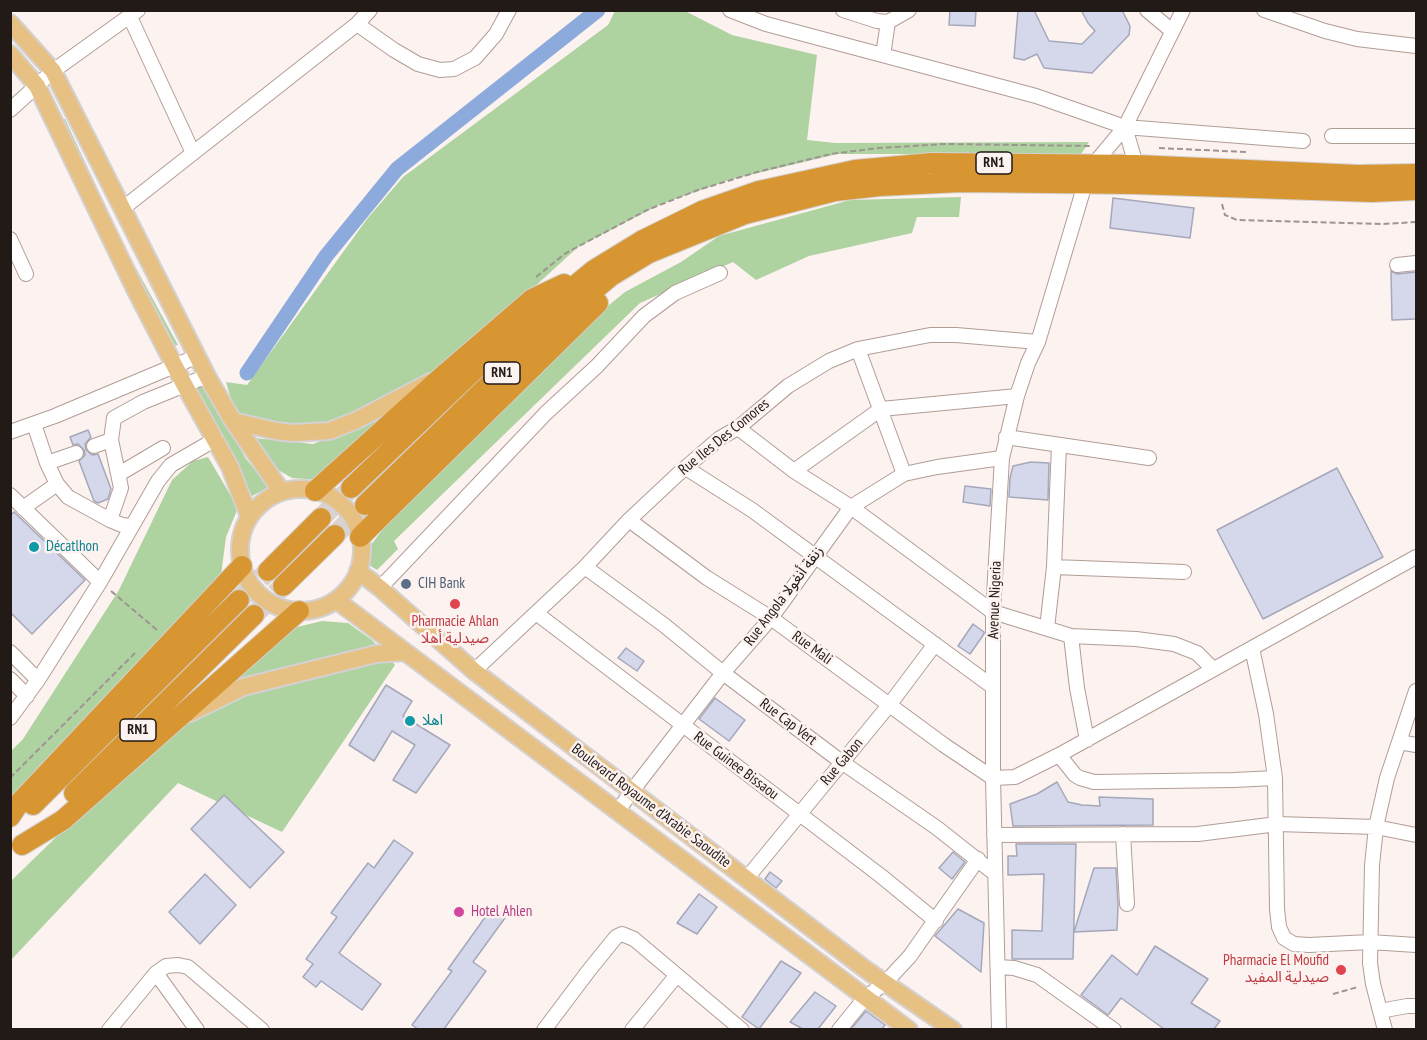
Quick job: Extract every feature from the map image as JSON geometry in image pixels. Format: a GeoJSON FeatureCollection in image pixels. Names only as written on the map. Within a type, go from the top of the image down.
{"type":"FeatureCollection","features":[{"type":"Feature","properties":{"kind":"highway","name":"RN1"},"geometry":{"type":"LineString","coordinates":[[351,488],[489,356],[594,270],[643,240],[702,211],[750,194],[789,183],[855,170],[932,164],[1094,164],[1358,175],[1416,174]]}},
{"type":"Feature","properties":{"kind":"highway","name":"RN1"},"geometry":{"type":"LineString","coordinates":[[365,505],[539,336],[611,276],[649,253],[746,214],[835,191],[961,182],[1372,192],[1416,190]]}},
{"type":"Feature","properties":{"kind":"highway"},"geometry":{"type":"LineString","coordinates":[[360,537],[649,253]]}},
{"type":"Feature","properties":{"kind":"highway"},"geometry":{"type":"LineString","coordinates":[[315,490],[532,299],[594,270]]}},
{"type":"Feature","properties":{"kind":"highway"},"geometry":{"type":"LineString","coordinates":[[268,571],[321,518]]}},
{"type":"Feature","properties":{"kind":"highway"},"geometry":{"type":"LineString","coordinates":[[283,586],[335,535]]}},
{"type":"Feature","properties":{"kind":"highway"},"geometry":{"type":"LineString","coordinates":[[10,817],[20,802],[242,566]]}},
{"type":"Feature","properties":{"kind":"highway","name":"RN1"},"geometry":{"type":"LineString","coordinates":[[10,826],[57,783],[239,600]]}},
{"type":"Feature","properties":{"kind":"highway"},"geometry":{"type":"LineString","coordinates":[[16,850],[63,820],[299,611]]}},
{"type":"Feature","properties":{"kind":"highway","name":"RN1"},"geometry":{"type":"LineString","coordinates":[[16,850],[254,615]]}},
{"type":"Feature","properties":{"kind":"main road"},"geometry":{"type":"LineString","coordinates":[[10,23],[53,71],[207,376],[233,421],[282,492]]}},
{"type":"Feature","properties":{"kind":"main road"},"geometry":{"type":"LineString","coordinates":[[10,54],[37,86],[184,386],[216,439],[239,486],[249,516]]}},
{"type":"Feature","properties":{"kind":"main road"},"geometry":{"type":"LineString","coordinates":[[233,421],[284,432],[329,431],[356,421],[446,373]]}},
{"type":"Feature","properties":{"kind":"main road"},"geometry":{"type":"LineString","coordinates":[[298,489],[315,490],[331,497],[344,507],[354,520],[360,537],[361,560],[358,572],[349,587],[336,600],[318,608],[299,611],[280,607],[263,598],[250,584],[242,566],[239,549],[242,532],[249,516],[263,502],[282,492],[298,489]]}},
{"type":"Feature","properties":{"kind":"main road","name":"Boulevard Royaume d'Arabie Saoudite"},"geometry":{"type":"LineString","coordinates":[[358,572],[380,588],[474,671],[885,983],[953,1029]]}},
{"type":"Feature","properties":{"kind":"main road","name":"Boulevard Royaume d'Arabie Saoudite"},"geometry":{"type":"LineString","coordinates":[[336,600],[909,1029]]}},
{"type":"Feature","properties":{"kind":"main road"},"geometry":{"type":"LineString","coordinates":[[174,721],[243,687],[376,654],[404,652]]}},
{"type":"Feature","properties":{"kind":"street"},"geometry":{"type":"LineString","coordinates":[[357,24],[418,64],[440,70],[454,69],[475,58],[496,34],[509,10]]}},
{"type":"Feature","properties":{"kind":"street"},"geometry":{"type":"LineString","coordinates":[[730,10],[766,24],[1036,96],[1125,127],[1303,141]]}},
{"type":"Feature","properties":{"kind":"street"},"geometry":{"type":"LineString","coordinates":[[843,10],[877,21],[888,22],[909,10]]}},
{"type":"Feature","properties":{"kind":"street"},"geometry":{"type":"LineString","coordinates":[[1147,10],[1172,31]]}},
{"type":"Feature","properties":{"kind":"street"},"geometry":{"type":"LineString","coordinates":[[1094,164],[1125,127],[1182,10]]}},
{"type":"Feature","properties":{"kind":"street"},"geometry":{"type":"LineString","coordinates":[[1264,10],[1356,39],[1416,46]]}},
{"type":"Feature","properties":{"kind":"street"},"geometry":{"type":"LineString","coordinates":[[122,209],[357,24],[369,11]]}},
{"type":"Feature","properties":{"kind":"street"},"geometry":{"type":"LineString","coordinates":[[10,110],[53,71],[134,14],[193,153]]}},
{"type":"Feature","properties":{"kind":"street"},"geometry":{"type":"LineString","coordinates":[[882,55],[888,22]]}},
{"type":"Feature","properties":{"kind":"street"},"geometry":{"type":"LineString","coordinates":[[1125,127],[1136,165]]}},
{"type":"Feature","properties":{"kind":"street"},"geometry":{"type":"LineString","coordinates":[[1332,136],[1416,136]]}},
{"type":"Feature","properties":{"kind":"street","name":"Avenue Nigeria"},"geometry":{"type":"LineString","coordinates":[[999,1029],[994,873],[993,612],[1002,458],[1017,396],[1038,342],[1085,184]]}},
{"type":"Feature","properties":{"kind":"street"},"geometry":{"type":"LineString","coordinates":[[10,239],[26,273]]}},
{"type":"Feature","properties":{"kind":"street"},"geometry":{"type":"LineString","coordinates":[[1397,265],[1416,263]]}},
{"type":"Feature","properties":{"kind":"street"},"geometry":{"type":"LineString","coordinates":[[380,588],[546,413],[597,366],[644,316],[675,292],[720,273]]}},
{"type":"Feature","properties":{"kind":"street","name":"Rue Iles Des Comores"},"geometry":{"type":"LineString","coordinates":[[474,671],[585,567],[629,520],[720,438],[738,428],[788,386],[829,361],[858,349],[930,335],[1038,342]]}},
{"type":"Feature","properties":{"kind":"street"},"geometry":{"type":"LineString","coordinates":[[858,349],[904,474]]}},
{"type":"Feature","properties":{"kind":"street"},"geometry":{"type":"LineString","coordinates":[[10,432],[198,356]]}},
{"type":"Feature","properties":{"kind":"street"},"geometry":{"type":"LineString","coordinates":[[110,520],[121,488],[111,440],[112,423],[118,415],[143,402],[207,376]]}},
{"type":"Feature","properties":{"kind":"street"},"geometry":{"type":"LineString","coordinates":[[794,471],[881,409],[1017,396]]}},
{"type":"Feature","properties":{"kind":"street"},"geometry":{"type":"LineString","coordinates":[[34,424],[47,463],[57,484],[68,496],[110,520],[132,526]]}},
{"type":"Feature","properties":{"kind":"street"},"geometry":{"type":"LineString","coordinates":[[738,428],[794,471],[851,507],[993,612],[1071,636],[1136,639],[1174,644],[1197,653],[1213,669]]}},
{"type":"Feature","properties":{"kind":"street"},"geometry":{"type":"LineString","coordinates":[[1006,437],[1149,458]]}},
{"type":"Feature","properties":{"kind":"street"},"geometry":{"type":"LineString","coordinates":[[10,718],[38,680],[100,582],[158,481],[171,465],[216,439]]}},
{"type":"Feature","properties":{"kind":"street"},"geometry":{"type":"LineString","coordinates":[[94,446],[111,440]]}},
{"type":"Feature","properties":{"kind":"street"},"geometry":{"type":"LineString","coordinates":[[1047,628],[1054,567],[1059,445]]}},
{"type":"Feature","properties":{"kind":"street"},"geometry":{"type":"LineString","coordinates":[[119,474],[163,448]]}},
{"type":"Feature","properties":{"kind":"street"},"geometry":{"type":"LineString","coordinates":[[47,463],[76,453]]}},
{"type":"Feature","properties":{"kind":"street","name":"Rue Angola زنقة أنغولا"},"geometry":{"type":"LineString","coordinates":[[617,812],[682,725],[771,618],[851,507],[904,474],[1002,458]]}},
{"type":"Feature","properties":{"kind":"street"},"geometry":{"type":"LineString","coordinates":[[686,468],[752,510],[993,687]]}},
{"type":"Feature","properties":{"kind":"street"},"geometry":{"type":"LineString","coordinates":[[23,508],[57,484]]}},
{"type":"Feature","properties":{"kind":"street"},"geometry":{"type":"LineString","coordinates":[[10,495],[100,582]]}},
{"type":"Feature","properties":{"kind":"street","name":"Rue Mali"},"geometry":{"type":"LineString","coordinates":[[629,520],[707,578],[771,618],[944,746],[993,778]]}},
{"type":"Feature","properties":{"kind":"street"},"geometry":{"type":"LineString","coordinates":[[993,778],[1015,777],[1059,755],[1416,557]]}},
{"type":"Feature","properties":{"kind":"street","name":"Rue Cap Vert"},"geometry":{"type":"LineString","coordinates":[[585,567],[664,625],[723,674],[978,859],[994,873]]}},
{"type":"Feature","properties":{"kind":"street"},"geometry":{"type":"LineString","coordinates":[[1054,567],[1184,572]]}},
{"type":"Feature","properties":{"kind":"street","name":"Rue Guinee Bissaou"},"geometry":{"type":"LineString","coordinates":[[536,613],[881,876],[936,921]]}},
{"type":"Feature","properties":{"kind":"street"},"geometry":{"type":"LineString","coordinates":[[1071,636],[1077,688],[1087,740]]}},
{"type":"Feature","properties":{"kind":"street","name":"Rue Gabon"},"geometry":{"type":"LineString","coordinates":[[747,878],[843,763],[934,644]]}},
{"type":"Feature","properties":{"kind":"street"},"geometry":{"type":"LineString","coordinates":[[1252,648],[1266,714],[1275,778],[1277,909],[1279,927],[1284,938],[1294,944],[1310,945],[1370,942],[1416,945]]}},
{"type":"Feature","properties":{"kind":"street"},"geometry":{"type":"LineString","coordinates":[[10,652],[38,680]]}},
{"type":"Feature","properties":{"kind":"street"},"geometry":{"type":"LineString","coordinates":[[10,679],[27,696]]}},
{"type":"Feature","properties":{"kind":"street"},"geometry":{"type":"LineString","coordinates":[[1385,1029],[1373,984],[1370,942],[1370,901],[1376,827],[1387,778],[1416,691]]}},
{"type":"Feature","properties":{"kind":"street"},"geometry":{"type":"LineString","coordinates":[[1399,742],[1416,745]]}},
{"type":"Feature","properties":{"kind":"street"},"geometry":{"type":"LineString","coordinates":[[1059,755],[1075,775],[1094,782],[1275,778]]}},
{"type":"Feature","properties":{"kind":"street"},"geometry":{"type":"LineString","coordinates":[[994,835],[1198,834],[1277,824],[1376,827],[1416,835]]}},
{"type":"Feature","properties":{"kind":"street"},"geometry":{"type":"LineString","coordinates":[[1123,834],[1127,904]]}},
{"type":"Feature","properties":{"kind":"street"},"geometry":{"type":"LineString","coordinates":[[839,1029],[865,998],[885,983],[910,956],[978,859]]}},
{"type":"Feature","properties":{"kind":"street"},"geometry":{"type":"LineString","coordinates":[[544,1029],[619,935],[625,934],[742,1029]]}},
{"type":"Feature","properties":{"kind":"street"},"geometry":{"type":"LineString","coordinates":[[112,1028],[156,973],[166,966],[178,964],[189,967],[262,1029]]}},
{"type":"Feature","properties":{"kind":"street"},"geometry":{"type":"LineString","coordinates":[[998,967],[1014,968],[1037,975],[1113,1029]]}},
{"type":"Feature","properties":{"kind":"street"},"geometry":{"type":"LineString","coordinates":[[156,973],[197,1029]]}},
{"type":"Feature","properties":{"kind":"street"},"geometry":{"type":"LineString","coordinates":[[632,1029],[676,976]]}},
{"type":"Feature","properties":{"kind":"street"},"geometry":{"type":"LineString","coordinates":[[1380,1011],[1416,1006]]}},
{"type":"Feature","properties":{"kind":"path"},"geometry":{"type":"LineString","coordinates":[[1219,187],[1225,215],[1237,220],[1383,224],[1416,222]]}},
{"type":"Feature","properties":{"kind":"path"},"geometry":{"type":"LineString","coordinates":[[100,582],[158,631]]}},
{"type":"Feature","properties":{"kind":"path"},"geometry":{"type":"LineString","coordinates":[[10,778],[141,647]]}},
{"type":"Feature","properties":{"kind":"path"},"geometry":{"type":"LineString","coordinates":[[1333,994],[1373,984]]}},
{"type":"Feature","properties":{"kind":"green space"},"geometry":{"type":"Polygon","coordinates":[[[615,11],[685,11],[732,35],[817,55],[807,140],[835,143],[1089,142],[1081,154],[837,154],[729,180],[661,204],[578,247],[474,342],[395,398],[325,429],[244,422],[234,409],[226,382],[247,385],[367,219],[403,177],[608,25],[615,11]]]}},
{"type":"Feature","properties":{"kind":"green space"},"geometry":{"type":"Polygon","coordinates":[[[65,119],[126,250],[178,345],[168,346],[58,120],[65,119]]]}},
{"type":"Feature","properties":{"kind":"green space"},"geometry":{"type":"Polygon","coordinates":[[[961,197],[959,217],[917,217],[912,233],[809,256],[756,280],[733,262],[640,303],[394,541],[398,549],[377,570],[369,565],[368,549],[389,521],[576,332],[625,292],[681,262],[719,236],[850,200],[961,197]]]}},
{"type":"Feature","properties":{"kind":"green space"},"geometry":{"type":"Polygon","coordinates":[[[197,383],[204,386],[246,459],[269,487],[252,496],[232,452],[195,389],[197,383]]]}},
{"type":"Feature","properties":{"kind":"green space"},"geometry":{"type":"Polygon","coordinates":[[[421,393],[321,480],[292,478],[273,467],[254,438],[313,444],[356,428],[421,393]]]}},
{"type":"Feature","properties":{"kind":"green space"},"geometry":{"type":"Polygon","coordinates":[[[208,457],[238,508],[226,537],[221,575],[11,802],[11,751],[23,739],[119,590],[172,480],[193,461],[208,457]]]}},
{"type":"Feature","properties":{"kind":"green space"},"geometry":{"type":"Polygon","coordinates":[[[322,621],[348,623],[372,640],[395,665],[282,832],[178,783],[11,960],[11,881],[123,772],[189,722],[285,630],[322,621]]]}},
{"type":"Feature","properties":{"kind":"building"},"geometry":{"type":"Polygon","coordinates":[[[950,10],[976,10],[975,26],[949,25],[950,10]]]}},
{"type":"Feature","properties":{"kind":"building"},"geometry":{"type":"Polygon","coordinates":[[[1018,10],[1034,10],[1049,41],[1082,44],[1095,31],[1081,10],[1122,10],[1130,26],[1129,35],[1092,73],[1044,68],[1037,54],[1024,60],[1014,58],[1018,10]]]}},
{"type":"Feature","properties":{"kind":"building"},"geometry":{"type":"Polygon","coordinates":[[[1113,198],[1194,208],[1190,238],[1110,228],[1113,198]]]}},
{"type":"Feature","properties":{"kind":"building"},"geometry":{"type":"Polygon","coordinates":[[[1391,271],[1397,274],[1416,272],[1416,319],[1392,320],[1391,271]]]}},
{"type":"Feature","properties":{"kind":"building"},"geometry":{"type":"Polygon","coordinates":[[[88,430],[91,437],[85,444],[86,450],[92,455],[98,454],[111,489],[108,499],[98,503],[94,501],[79,461],[85,455],[84,450],[78,444],[73,445],[70,437],[88,430]]]}},
{"type":"Feature","properties":{"kind":"building"},"geometry":{"type":"Polygon","coordinates":[[[1031,462],[1049,463],[1048,500],[1009,497],[1013,466],[1031,462]]]}},
{"type":"Feature","properties":{"kind":"building"},"geometry":{"type":"Polygon","coordinates":[[[1337,468],[1383,557],[1263,619],[1217,530],[1337,468]]]}},
{"type":"Feature","properties":{"kind":"building"},"geometry":{"type":"Polygon","coordinates":[[[965,486],[991,489],[990,506],[963,502],[965,486]]]}},
{"type":"Feature","properties":{"kind":"building","name":"Décatlhon"},"geometry":{"type":"Polygon","coordinates":[[[14,512],[85,580],[32,634],[10,612],[10,516],[14,512]]]}},
{"type":"Feature","properties":{"kind":"building"},"geometry":{"type":"Polygon","coordinates":[[[973,624],[984,634],[970,654],[958,646],[973,624]]]}},
{"type":"Feature","properties":{"kind":"building"},"geometry":{"type":"Polygon","coordinates":[[[626,648],[644,661],[637,671],[618,658],[626,648]]]}},
{"type":"Feature","properties":{"kind":"building"},"geometry":{"type":"Polygon","coordinates":[[[386,685],[412,701],[403,716],[450,745],[416,793],[393,780],[415,745],[392,731],[374,761],[349,745],[386,685]]]}},
{"type":"Feature","properties":{"kind":"building"},"geometry":{"type":"Polygon","coordinates":[[[715,698],[745,720],[729,741],[699,719],[715,698]]]}},
{"type":"Feature","properties":{"kind":"building"},"geometry":{"type":"Polygon","coordinates":[[[1057,782],[1068,802],[1082,805],[1100,806],[1099,797],[1153,799],[1153,825],[1013,826],[1010,804],[1037,794],[1057,782]]]}},
{"type":"Feature","properties":{"kind":"building"},"geometry":{"type":"Polygon","coordinates":[[[224,795],[284,852],[250,888],[191,829],[224,795]]]}},
{"type":"Feature","properties":{"kind":"building"},"geometry":{"type":"Polygon","coordinates":[[[394,840],[413,853],[339,953],[381,984],[362,1010],[321,981],[316,987],[303,977],[313,964],[306,959],[337,917],[331,913],[368,863],[374,868],[394,840]]]}},
{"type":"Feature","properties":{"kind":"building"},"geometry":{"type":"Polygon","coordinates":[[[1016,844],[1076,844],[1073,959],[1012,959],[1012,930],[1042,931],[1044,874],[1008,875],[1008,856],[1017,856],[1016,844]]]}},
{"type":"Feature","properties":{"kind":"building"},"geometry":{"type":"Polygon","coordinates":[[[953,852],[965,862],[952,879],[939,868],[953,852]]]}},
{"type":"Feature","properties":{"kind":"building"},"geometry":{"type":"Polygon","coordinates":[[[1094,868],[1116,868],[1117,930],[1074,932],[1094,868]]]}},
{"type":"Feature","properties":{"kind":"building"},"geometry":{"type":"Polygon","coordinates":[[[770,872],[782,881],[776,888],[765,879],[770,872]]]}},
{"type":"Feature","properties":{"kind":"building"},"geometry":{"type":"Polygon","coordinates":[[[205,874],[236,905],[200,944],[169,912],[205,874]]]}},
{"type":"Feature","properties":{"kind":"building"},"geometry":{"type":"Polygon","coordinates":[[[699,894],[717,907],[697,934],[677,923],[699,894]]]}},
{"type":"Feature","properties":{"kind":"building"},"geometry":{"type":"Polygon","coordinates":[[[491,909],[505,918],[473,962],[486,971],[444,1029],[418,1029],[412,1025],[452,971],[448,969],[491,909]]]}},
{"type":"Feature","properties":{"kind":"building"},"geometry":{"type":"Polygon","coordinates":[[[958,909],[984,923],[981,972],[935,936],[958,909]]]}},
{"type":"Feature","properties":{"kind":"building"},"geometry":{"type":"Polygon","coordinates":[[[1155,946],[1208,979],[1191,1003],[1220,1021],[1214,1029],[1164,1029],[1121,998],[1108,1015],[1081,995],[1112,955],[1137,975],[1155,946]]]}},
{"type":"Feature","properties":{"kind":"building"},"geometry":{"type":"Polygon","coordinates":[[[781,961],[801,973],[759,1029],[742,1017],[781,961]]]}},
{"type":"Feature","properties":{"kind":"building"},"geometry":{"type":"Polygon","coordinates":[[[815,992],[836,1006],[818,1029],[803,1029],[790,1022],[815,992]]]}},
{"type":"Feature","properties":{"kind":"building"},"geometry":{"type":"Polygon","coordinates":[[[866,1011],[885,1025],[882,1029],[851,1029],[866,1011]]]}},
{"type":"Feature","properties":{"kind":"waterway"},"geometry":{"type":"LineString","coordinates":[[247,373],[326,256],[397,169],[598,10]]}},
{"type":"Feature","properties":{"kind":"tunnel"},"geometry":{"type":"LineString","coordinates":[[321,518],[351,488]]}},
{"type":"Feature","properties":{"kind":"tunnel"},"geometry":{"type":"LineString","coordinates":[[335,535],[365,505]]}},
{"type":"Feature","properties":{"kind":"tunnel"},"geometry":{"type":"LineString","coordinates":[[239,600],[268,571]]}},
{"type":"Feature","properties":{"kind":"tunnel"},"geometry":{"type":"LineString","coordinates":[[254,615],[283,586]]}},
{"type":"Feature","properties":{"kind":"place","name":"Décatlhon"},"geometry":{"type":"Point","coordinates":[34,547]}},
{"type":"Feature","properties":{"kind":"place","name":"CIH Bank"},"geometry":{"type":"Point","coordinates":[406,584]}},
{"type":"Feature","properties":{"kind":"place","name":"Pharmacie Ahlan صيدلية أهلا"},"geometry":{"type":"Point","coordinates":[455,604]}},
{"type":"Feature","properties":{"kind":"place","name":"اهلا"},"geometry":{"type":"Point","coordinates":[410,721]}},
{"type":"Feature","properties":{"kind":"place","name":"Hotel Ahlen"},"geometry":{"type":"Point","coordinates":[459,912]}},
{"type":"Feature","properties":{"kind":"place","name":"Pharmacie El Moufid صيدلية المفيد"},"geometry":{"type":"Point","coordinates":[1341,970]}}]}
